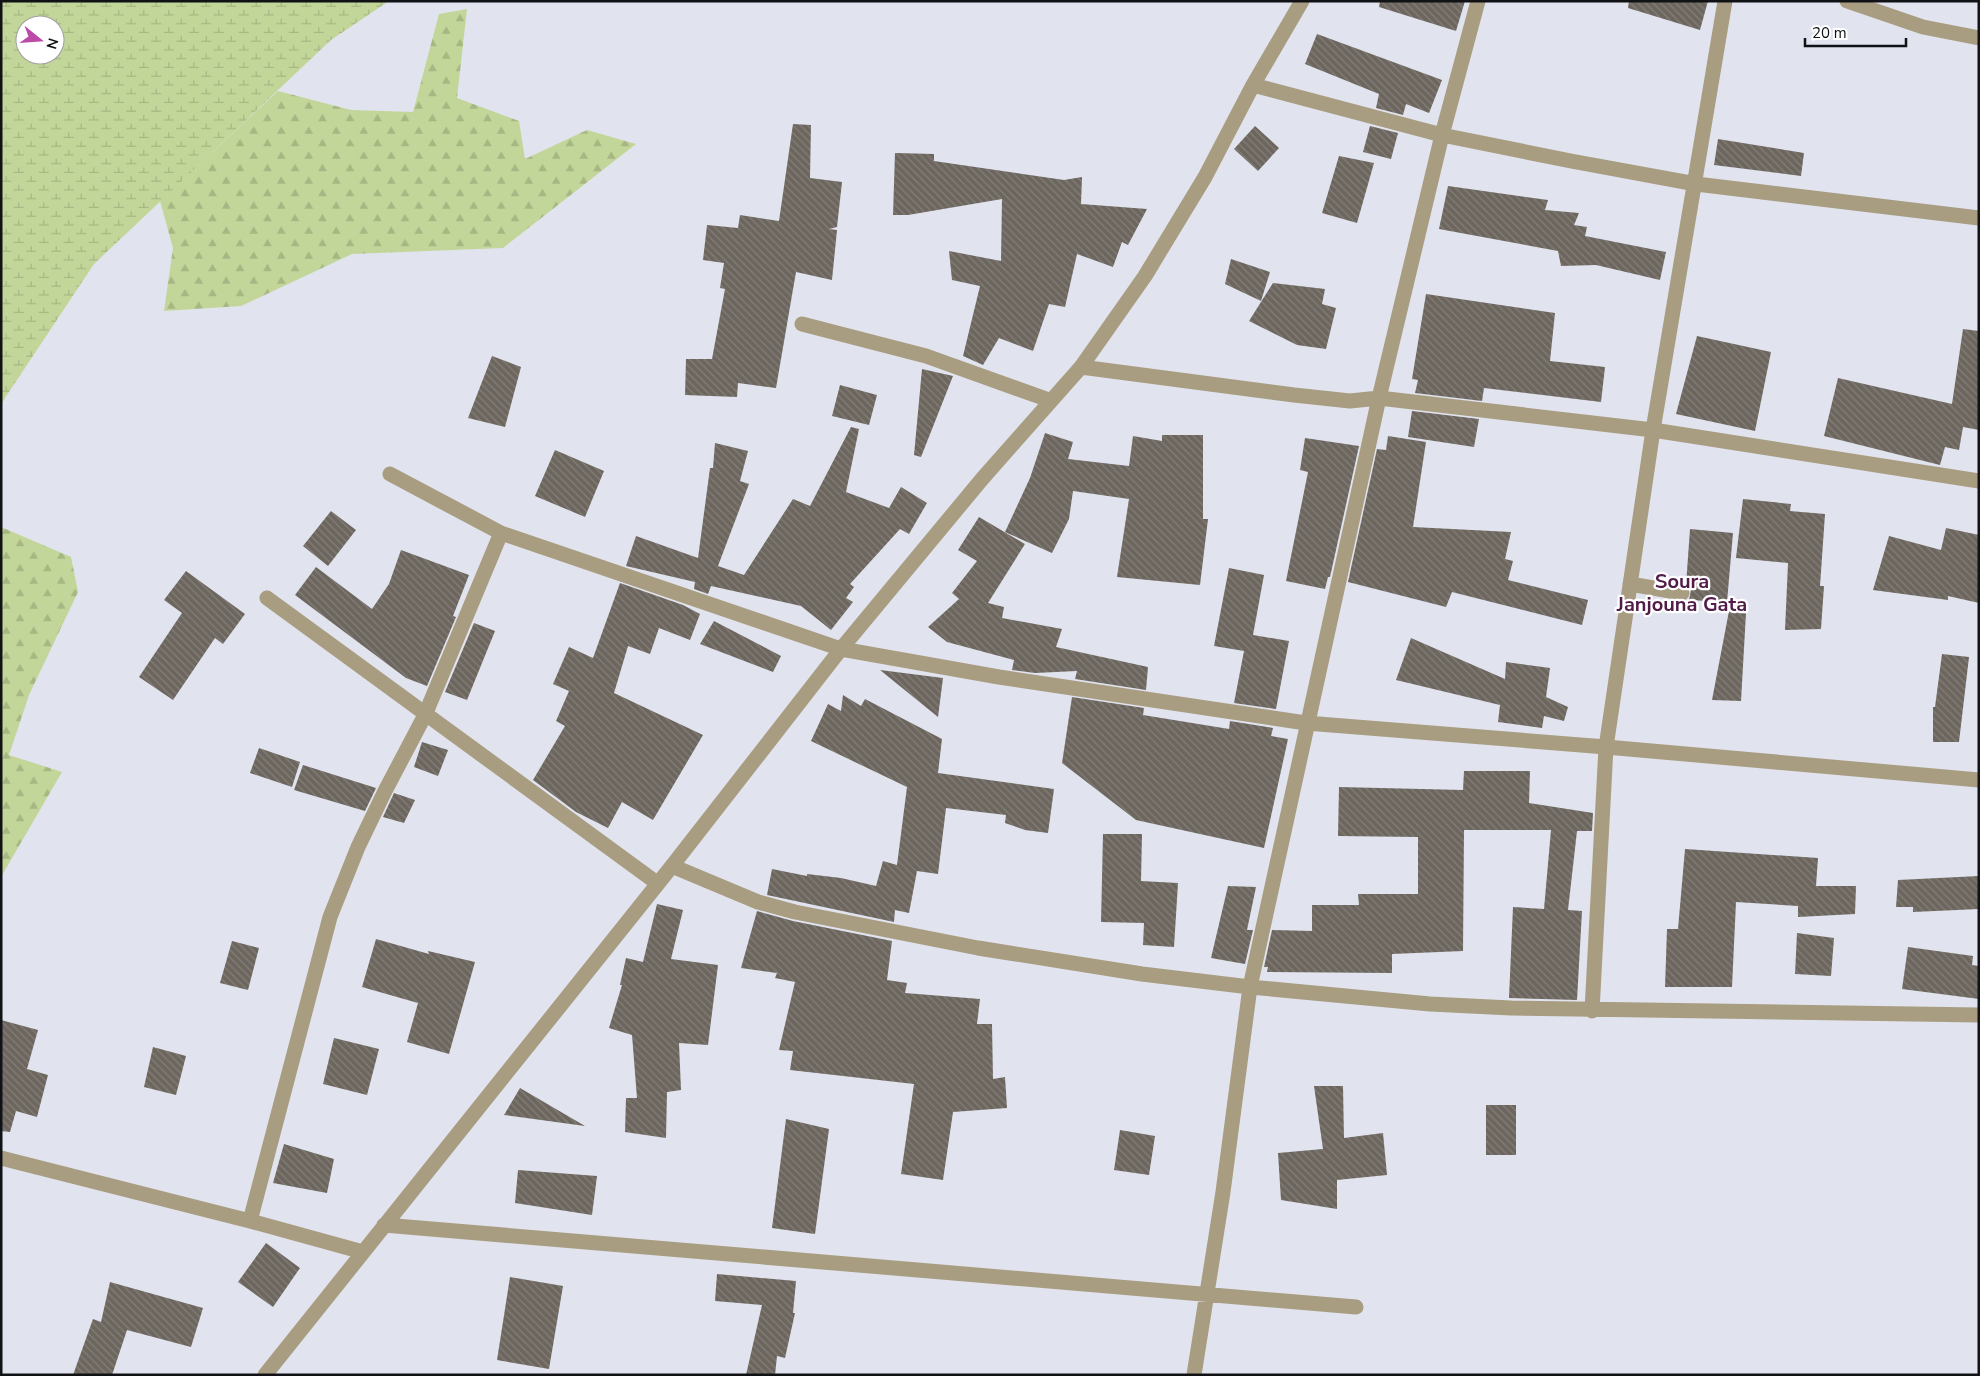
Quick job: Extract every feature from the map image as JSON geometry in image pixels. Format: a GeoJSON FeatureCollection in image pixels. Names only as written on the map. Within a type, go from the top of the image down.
{"type":"FeatureCollection","features":[{"type":"Feature","properties":{"kind":"street"},"geometry":{"type":"LineString","coordinates":[[265,1375],[672,866],[841,649],[1049,400],[1080,367],[1145,276],[1205,178],[1253,85],[1302,1]]}},
{"type":"Feature","properties":{"kind":"street"},"geometry":{"type":"LineString","coordinates":[[1194,1375],[1208,1295],[1250,987],[1306,723],[1379,398],[1442,135],[1478,1]]}},
{"type":"Feature","properties":{"kind":"street"},"geometry":{"type":"LineString","coordinates":[[1592,1011],[1606,747],[1654,430],[1726,1]]}},
{"type":"Feature","properties":{"kind":"street"},"geometry":{"type":"LineString","coordinates":[[1847,1],[1923,28],[1979,38]]}},
{"type":"Feature","properties":{"kind":"street"},"geometry":{"type":"LineString","coordinates":[[1253,85],[1442,135],[1696,184],[1979,218]]}},
{"type":"Feature","properties":{"kind":"street"},"geometry":{"type":"LineString","coordinates":[[802,324],[926,356],[1049,400]]}},
{"type":"Feature","properties":{"kind":"street"},"geometry":{"type":"LineString","coordinates":[[1080,367],[1303,396],[1350,401],[1379,398],[1654,430],[1979,481]]}},
{"type":"Feature","properties":{"kind":"street"},"geometry":{"type":"LineString","coordinates":[[390,474],[501,533],[841,649],[999,677],[1306,723],[1979,780]]}},
{"type":"Feature","properties":{"kind":"street"},"geometry":{"type":"LineString","coordinates":[[250,1221],[330,917],[358,847],[385,791],[426,715],[501,533]]}},
{"type":"Feature","properties":{"kind":"street"},"geometry":{"type":"LineString","coordinates":[[1630,584],[1682,593]]}},
{"type":"Feature","properties":{"kind":"street"},"geometry":{"type":"LineString","coordinates":[[267,598],[657,883]]}},
{"type":"Feature","properties":{"kind":"street"},"geometry":{"type":"LineString","coordinates":[[672,866],[758,902],[795,912],[987,949],[1142,974],[1250,987],[1430,1004],[1592,1011],[1979,1015]]}},
{"type":"Feature","properties":{"kind":"street"},"geometry":{"type":"LineString","coordinates":[[1,1158],[250,1221],[363,1252]]}},
{"type":"Feature","properties":{"kind":"street"},"geometry":{"type":"LineString","coordinates":[[384,1226],[1356,1307]]}},
{"type":"Feature","properties":{"kind":"green space"},"geometry":{"type":"Polygon","coordinates":[[[1,1],[389,1],[331,40],[94,264],[1,404],[1,1]]]}},
{"type":"Feature","properties":{"kind":"green space"},"geometry":{"type":"Polygon","coordinates":[[[467,9],[457,98],[519,121],[525,159],[587,130],[636,144],[503,248],[352,254],[241,306],[164,311],[173,248],[160,201],[278,91],[351,110],[413,112],[439,14],[467,9]]]}},
{"type":"Feature","properties":{"kind":"green space"},"geometry":{"type":"Polygon","coordinates":[[[1,527],[71,557],[78,592],[29,695],[9,755],[62,772],[1,877],[1,527]]]}},
{"type":"Feature","properties":{"kind":"building"},"geometry":{"type":"Polygon","coordinates":[[[1380,1],[1465,1],[1456,31],[1379,7],[1380,1]]]}},
{"type":"Feature","properties":{"kind":"building"},"geometry":{"type":"Polygon","coordinates":[[[1629,1],[1708,1],[1700,30],[1628,8],[1629,1]]]}},
{"type":"Feature","properties":{"kind":"building"},"geometry":{"type":"Polygon","coordinates":[[[1317,34],[1442,80],[1429,113],[1406,104],[1403,115],[1376,108],[1379,94],[1305,64],[1317,34]]]}},
{"type":"Feature","properties":{"kind":"building"},"geometry":{"type":"Polygon","coordinates":[[[793,124],[811,125],[810,178],[842,182],[837,227],[829,229],[837,230],[832,280],[796,272],[776,388],[738,383],[737,397],[685,395],[686,359],[712,359],[725,289],[720,288],[724,263],[703,260],[707,225],[738,228],[740,215],[779,221],[793,124]]]}},
{"type":"Feature","properties":{"kind":"building"},"geometry":{"type":"Polygon","coordinates":[[[1255,126],[1279,148],[1258,171],[1234,149],[1255,126]]]}},
{"type":"Feature","properties":{"kind":"building"},"geometry":{"type":"Polygon","coordinates":[[[1370,126],[1398,133],[1391,159],[1363,152],[1370,126]]]}},
{"type":"Feature","properties":{"kind":"building"},"geometry":{"type":"Polygon","coordinates":[[[1718,139],[1804,153],[1801,176],[1714,165],[1718,139]]]}},
{"type":"Feature","properties":{"kind":"building"},"geometry":{"type":"Polygon","coordinates":[[[895,153],[934,154],[934,161],[1064,180],[1082,177],[1081,204],[1147,209],[1128,245],[1122,242],[1113,267],[1077,254],[1065,307],[1049,304],[1033,351],[999,338],[983,365],[963,356],[980,286],[952,280],[949,251],[1001,261],[1002,199],[908,215],[893,215],[895,153]]]}},
{"type":"Feature","properties":{"kind":"building"},"geometry":{"type":"Polygon","coordinates":[[[1339,156],[1374,163],[1357,223],[1322,213],[1339,156]]]}},
{"type":"Feature","properties":{"kind":"building"},"geometry":{"type":"Polygon","coordinates":[[[1448,186],[1548,200],[1545,210],[1579,213],[1574,225],[1587,227],[1585,236],[1666,252],[1660,280],[1596,265],[1561,266],[1558,251],[1439,229],[1448,186]]]}},
{"type":"Feature","properties":{"kind":"building"},"geometry":{"type":"Polygon","coordinates":[[[1231,259],[1270,272],[1261,301],[1225,284],[1231,259]]]}},
{"type":"Feature","properties":{"kind":"building"},"geometry":{"type":"Polygon","coordinates":[[[1273,283],[1325,289],[1322,304],[1336,308],[1326,349],[1297,345],[1249,321],[1273,283]]]}},
{"type":"Feature","properties":{"kind":"building"},"geometry":{"type":"Polygon","coordinates":[[[1426,294],[1555,313],[1550,361],[1605,367],[1601,402],[1484,388],[1482,401],[1415,393],[1418,380],[1412,379],[1426,294]]]}},
{"type":"Feature","properties":{"kind":"building"},"geometry":{"type":"Polygon","coordinates":[[[1963,329],[1979,331],[1979,430],[1963,427],[1959,450],[1945,447],[1940,465],[1824,436],[1838,378],[1952,404],[1963,329]]]}},
{"type":"Feature","properties":{"kind":"building"},"geometry":{"type":"Polygon","coordinates":[[[1697,336],[1771,352],[1755,431],[1676,414],[1697,336]]]}},
{"type":"Feature","properties":{"kind":"building"},"geometry":{"type":"Polygon","coordinates":[[[492,356],[521,367],[505,427],[468,418],[492,356]]]}},
{"type":"Feature","properties":{"kind":"building"},"geometry":{"type":"Polygon","coordinates":[[[922,369],[953,376],[921,457],[914,455],[922,369]]]}},
{"type":"Feature","properties":{"kind":"building"},"geometry":{"type":"Polygon","coordinates":[[[840,385],[877,395],[869,425],[832,416],[840,385]]]}},
{"type":"Feature","properties":{"kind":"building"},"geometry":{"type":"Polygon","coordinates":[[[1412,411],[1479,419],[1474,447],[1408,437],[1412,411]]]}},
{"type":"Feature","properties":{"kind":"building"},"geometry":{"type":"Polygon","coordinates":[[[851,427],[859,429],[846,492],[889,508],[901,487],[927,503],[909,534],[900,529],[850,584],[854,587],[846,598],[853,602],[831,630],[801,606],[711,586],[708,594],[694,589],[695,582],[626,566],[636,536],[698,558],[710,468],[713,468],[715,443],[748,451],[740,481],[749,484],[718,566],[744,575],[793,499],[810,506],[851,427]]]}},
{"type":"Feature","properties":{"kind":"building"},"geometry":{"type":"Polygon","coordinates":[[[1045,433],[1073,442],[1068,459],[1129,466],[1133,436],[1162,441],[1162,435],[1203,435],[1203,519],[1208,519],[1200,585],[1117,577],[1129,499],[1073,491],[1069,519],[1052,553],[1005,532],[1030,478],[1045,433]]]}},
{"type":"Feature","properties":{"kind":"building"},"geometry":{"type":"Polygon","coordinates":[[[1388,436],[1426,442],[1413,527],[1511,532],[1505,559],[1513,561],[1508,580],[1588,600],[1582,625],[1452,592],[1446,607],[1348,582],[1377,449],[1386,450],[1388,436]]]}},
{"type":"Feature","properties":{"kind":"building"},"geometry":{"type":"Polygon","coordinates":[[[1305,438],[1359,446],[1330,577],[1328,577],[1325,589],[1286,581],[1308,472],[1300,470],[1305,438]]]}},
{"type":"Feature","properties":{"kind":"building"},"geometry":{"type":"Polygon","coordinates":[[[555,450],[604,471],[585,517],[535,496],[555,450]]]}},
{"type":"Feature","properties":{"kind":"building"},"geometry":{"type":"Polygon","coordinates":[[[1743,499],[1791,504],[1790,511],[1825,514],[1820,586],[1824,586],[1821,629],[1785,630],[1788,563],[1736,558],[1743,499]]]}},
{"type":"Feature","properties":{"kind":"building"},"geometry":{"type":"Polygon","coordinates":[[[331,511],[356,530],[328,566],[303,546],[331,511]]]}},
{"type":"Feature","properties":{"kind":"building"},"geometry":{"type":"Polygon","coordinates":[[[979,517],[1025,544],[988,603],[1004,607],[1002,618],[1062,629],[1056,647],[1148,667],[1146,690],[1075,679],[1077,671],[1035,673],[1012,670],[1014,660],[947,642],[928,627],[959,599],[952,593],[977,561],[958,550],[979,517]]]}},
{"type":"Feature","properties":{"kind":"building"},"geometry":{"type":"Polygon","coordinates":[[[1946,528],[1979,535],[1979,603],[1948,596],[1948,600],[1873,590],[1889,536],[1941,550],[1946,528]]]}},
{"type":"Feature","properties":{"kind":"building"},"geometry":{"type":"Polygon","coordinates":[[[1690,529],[1733,533],[1727,602],[1689,600],[1691,590],[1686,585],[1690,529]]]}},
{"type":"Feature","properties":{"kind":"building"},"geometry":{"type":"Polygon","coordinates":[[[401,550],[469,575],[453,616],[456,617],[427,686],[406,678],[295,595],[316,567],[372,609],[389,584],[401,550]]]}},
{"type":"Feature","properties":{"kind":"building"},"geometry":{"type":"Polygon","coordinates":[[[1229,568],[1264,575],[1253,635],[1289,641],[1276,709],[1234,703],[1244,651],[1214,646],[1229,568]]]}},
{"type":"Feature","properties":{"kind":"building"},"geometry":{"type":"Polygon","coordinates":[[[186,571],[245,614],[223,644],[215,638],[173,700],[139,677],[182,613],[164,600],[186,571]]]}},
{"type":"Feature","properties":{"kind":"building"},"geometry":{"type":"Polygon","coordinates":[[[620,583],[683,605],[700,614],[690,640],[659,628],[650,654],[628,646],[614,693],[703,735],[653,820],[622,802],[608,828],[576,812],[533,780],[565,726],[556,721],[569,691],[553,684],[569,647],[593,658],[620,583]]]}},
{"type":"Feature","properties":{"kind":"building"},"geometry":{"type":"Polygon","coordinates":[[[1729,611],[1746,613],[1741,701],[1712,700],[1729,611]]]}},
{"type":"Feature","properties":{"kind":"building"},"geometry":{"type":"Polygon","coordinates":[[[714,621],[781,656],[773,672],[700,644],[714,621]]]}},
{"type":"Feature","properties":{"kind":"building"},"geometry":{"type":"Polygon","coordinates":[[[474,623],[495,631],[467,700],[445,692],[474,623]]]}},
{"type":"Feature","properties":{"kind":"building"},"geometry":{"type":"Polygon","coordinates":[[[1411,638],[1505,679],[1506,662],[1550,668],[1546,697],[1568,707],[1564,721],[1544,716],[1542,728],[1498,722],[1500,705],[1396,680],[1411,638]]]}},
{"type":"Feature","properties":{"kind":"building"},"geometry":{"type":"Polygon","coordinates":[[[1942,654],[1969,657],[1959,742],[1933,742],[1933,707],[1935,707],[1942,654]]]}},
{"type":"Feature","properties":{"kind":"building"},"geometry":{"type":"Polygon","coordinates":[[[880,670],[943,678],[938,717],[880,670]]]}},
{"type":"Feature","properties":{"kind":"building"},"geometry":{"type":"Polygon","coordinates":[[[843,695],[861,706],[865,699],[942,739],[938,773],[1054,789],[1048,833],[1025,830],[1005,823],[1006,815],[946,808],[938,874],[917,871],[909,913],[895,910],[894,922],[767,895],[772,869],[807,876],[807,874],[841,878],[876,886],[883,861],[897,865],[907,787],[811,741],[828,704],[841,711],[843,695]]]}},
{"type":"Feature","properties":{"kind":"building"},"geometry":{"type":"Polygon","coordinates":[[[1072,697],[1144,708],[1143,715],[1229,729],[1230,721],[1273,728],[1271,736],[1288,739],[1264,848],[1136,820],[1062,763],[1072,697]]]}},
{"type":"Feature","properties":{"kind":"building"},"geometry":{"type":"Polygon","coordinates":[[[422,742],[448,750],[438,776],[414,767],[422,742]]]}},
{"type":"Feature","properties":{"kind":"building"},"geometry":{"type":"Polygon","coordinates":[[[259,748],[300,762],[292,787],[250,773],[259,748]]]}},
{"type":"Feature","properties":{"kind":"building"},"geometry":{"type":"Polygon","coordinates":[[[303,765],[376,788],[365,811],[294,790],[303,765]]]}},
{"type":"Feature","properties":{"kind":"building"},"geometry":{"type":"Polygon","coordinates":[[[1464,771],[1530,771],[1529,803],[1593,813],[1592,831],[1577,831],[1568,910],[1582,911],[1577,1000],[1509,998],[1513,907],[1544,909],[1551,830],[1464,830],[1463,951],[1392,954],[1392,973],[1267,972],[1268,967],[1264,967],[1272,930],[1312,931],[1312,905],[1359,905],[1358,894],[1418,894],[1418,837],[1338,836],[1339,787],[1463,790],[1464,771]]]}},
{"type":"Feature","properties":{"kind":"building"},"geometry":{"type":"Polygon","coordinates":[[[394,793],[415,800],[404,823],[383,817],[394,793]]]}},
{"type":"Feature","properties":{"kind":"building"},"geometry":{"type":"Polygon","coordinates":[[[1103,834],[1142,834],[1141,881],[1178,883],[1174,947],[1143,945],[1144,923],[1101,922],[1103,834]]]}},
{"type":"Feature","properties":{"kind":"building"},"geometry":{"type":"Polygon","coordinates":[[[1685,849],[1818,858],[1816,886],[1856,886],[1855,914],[1798,917],[1798,906],[1736,902],[1732,987],[1665,987],[1667,929],[1678,929],[1685,849]]]}},
{"type":"Feature","properties":{"kind":"building"},"geometry":{"type":"Polygon","coordinates":[[[1979,876],[1979,909],[1913,912],[1913,907],[1896,907],[1898,880],[1979,876]]]}},
{"type":"Feature","properties":{"kind":"building"},"geometry":{"type":"Polygon","coordinates":[[[1228,886],[1256,887],[1247,930],[1253,930],[1245,964],[1211,958],[1228,886]]]}},
{"type":"Feature","properties":{"kind":"building"},"geometry":{"type":"Polygon","coordinates":[[[657,904],[683,910],[671,959],[718,965],[708,1045],[679,1043],[681,1090],[667,1092],[666,1138],[625,1132],[626,1098],[637,1098],[632,1035],[609,1028],[622,985],[620,985],[626,958],[643,962],[657,904]]]}},
{"type":"Feature","properties":{"kind":"building"},"geometry":{"type":"Polygon","coordinates":[[[757,911],[793,921],[892,941],[887,980],[907,983],[905,993],[980,999],[977,1024],[992,1024],[993,1079],[1005,1077],[1007,1108],[953,1112],[943,1180],[901,1174],[914,1084],[790,1070],[793,1051],[779,1050],[795,982],[775,978],[777,973],[741,968],[757,911]]]}},
{"type":"Feature","properties":{"kind":"building"},"geometry":{"type":"Polygon","coordinates":[[[1797,933],[1834,938],[1831,976],[1795,974],[1797,933]]]}},
{"type":"Feature","properties":{"kind":"building"},"geometry":{"type":"Polygon","coordinates":[[[376,939],[429,954],[428,951],[475,962],[449,1054],[407,1042],[418,1003],[362,987],[376,939]]]}},
{"type":"Feature","properties":{"kind":"building"},"geometry":{"type":"Polygon","coordinates":[[[232,941],[259,948],[248,990],[220,983],[232,941]]]}},
{"type":"Feature","properties":{"kind":"building"},"geometry":{"type":"Polygon","coordinates":[[[1908,947],[1973,956],[1972,965],[1979,966],[1979,999],[1902,989],[1908,947]]]}},
{"type":"Feature","properties":{"kind":"building"},"geometry":{"type":"Polygon","coordinates":[[[1,1020],[38,1030],[27,1069],[48,1075],[37,1117],[16,1111],[10,1132],[1,1131],[1,1020]]]}},
{"type":"Feature","properties":{"kind":"building"},"geometry":{"type":"Polygon","coordinates":[[[334,1038],[379,1049],[367,1095],[323,1084],[334,1038]]]}},
{"type":"Feature","properties":{"kind":"building"},"geometry":{"type":"Polygon","coordinates":[[[153,1047],[186,1056],[176,1095],[144,1087],[153,1047]]]}},
{"type":"Feature","properties":{"kind":"building"},"geometry":{"type":"Polygon","coordinates":[[[1314,1086],[1343,1086],[1344,1138],[1383,1133],[1387,1175],[1337,1180],[1337,1209],[1281,1200],[1278,1153],[1323,1149],[1314,1086]]]}},
{"type":"Feature","properties":{"kind":"building"},"geometry":{"type":"Polygon","coordinates":[[[520,1088],[585,1126],[504,1115],[520,1088]]]}},
{"type":"Feature","properties":{"kind":"building"},"geometry":{"type":"Polygon","coordinates":[[[1486,1105],[1516,1105],[1516,1155],[1486,1155],[1486,1105]]]}},
{"type":"Feature","properties":{"kind":"building"},"geometry":{"type":"Polygon","coordinates":[[[786,1119],[829,1129],[815,1234],[772,1228],[786,1119]]]}},
{"type":"Feature","properties":{"kind":"building"},"geometry":{"type":"Polygon","coordinates":[[[1120,1130],[1155,1136],[1149,1175],[1114,1170],[1120,1130]]]}},
{"type":"Feature","properties":{"kind":"building"},"geometry":{"type":"Polygon","coordinates":[[[284,1144],[334,1159],[327,1193],[273,1183],[284,1144]]]}},
{"type":"Feature","properties":{"kind":"building"},"geometry":{"type":"Polygon","coordinates":[[[518,1170],[597,1176],[592,1215],[515,1203],[518,1170]]]}},
{"type":"Feature","properties":{"kind":"building"},"geometry":{"type":"Polygon","coordinates":[[[266,1243],[300,1268],[273,1307],[238,1282],[266,1243]]]}},
{"type":"Feature","properties":{"kind":"building"},"geometry":{"type":"Polygon","coordinates":[[[717,1274],[796,1281],[793,1313],[795,1313],[785,1358],[777,1356],[775,1375],[746,1375],[762,1305],[715,1301],[717,1274]]]}},
{"type":"Feature","properties":{"kind":"building"},"geometry":{"type":"Polygon","coordinates":[[[510,1277],[563,1286],[549,1369],[497,1360],[510,1277]]]}},
{"type":"Feature","properties":{"kind":"building"},"geometry":{"type":"Polygon","coordinates":[[[110,1282],[203,1308],[191,1347],[127,1330],[112,1375],[73,1375],[93,1319],[101,1322],[110,1282]]]}},
{"type":"Feature","properties":{"kind":"district","name":"Soura Janjouna Gata"},"geometry":{"type":"Point","coordinates":[1682,592]}}]}
